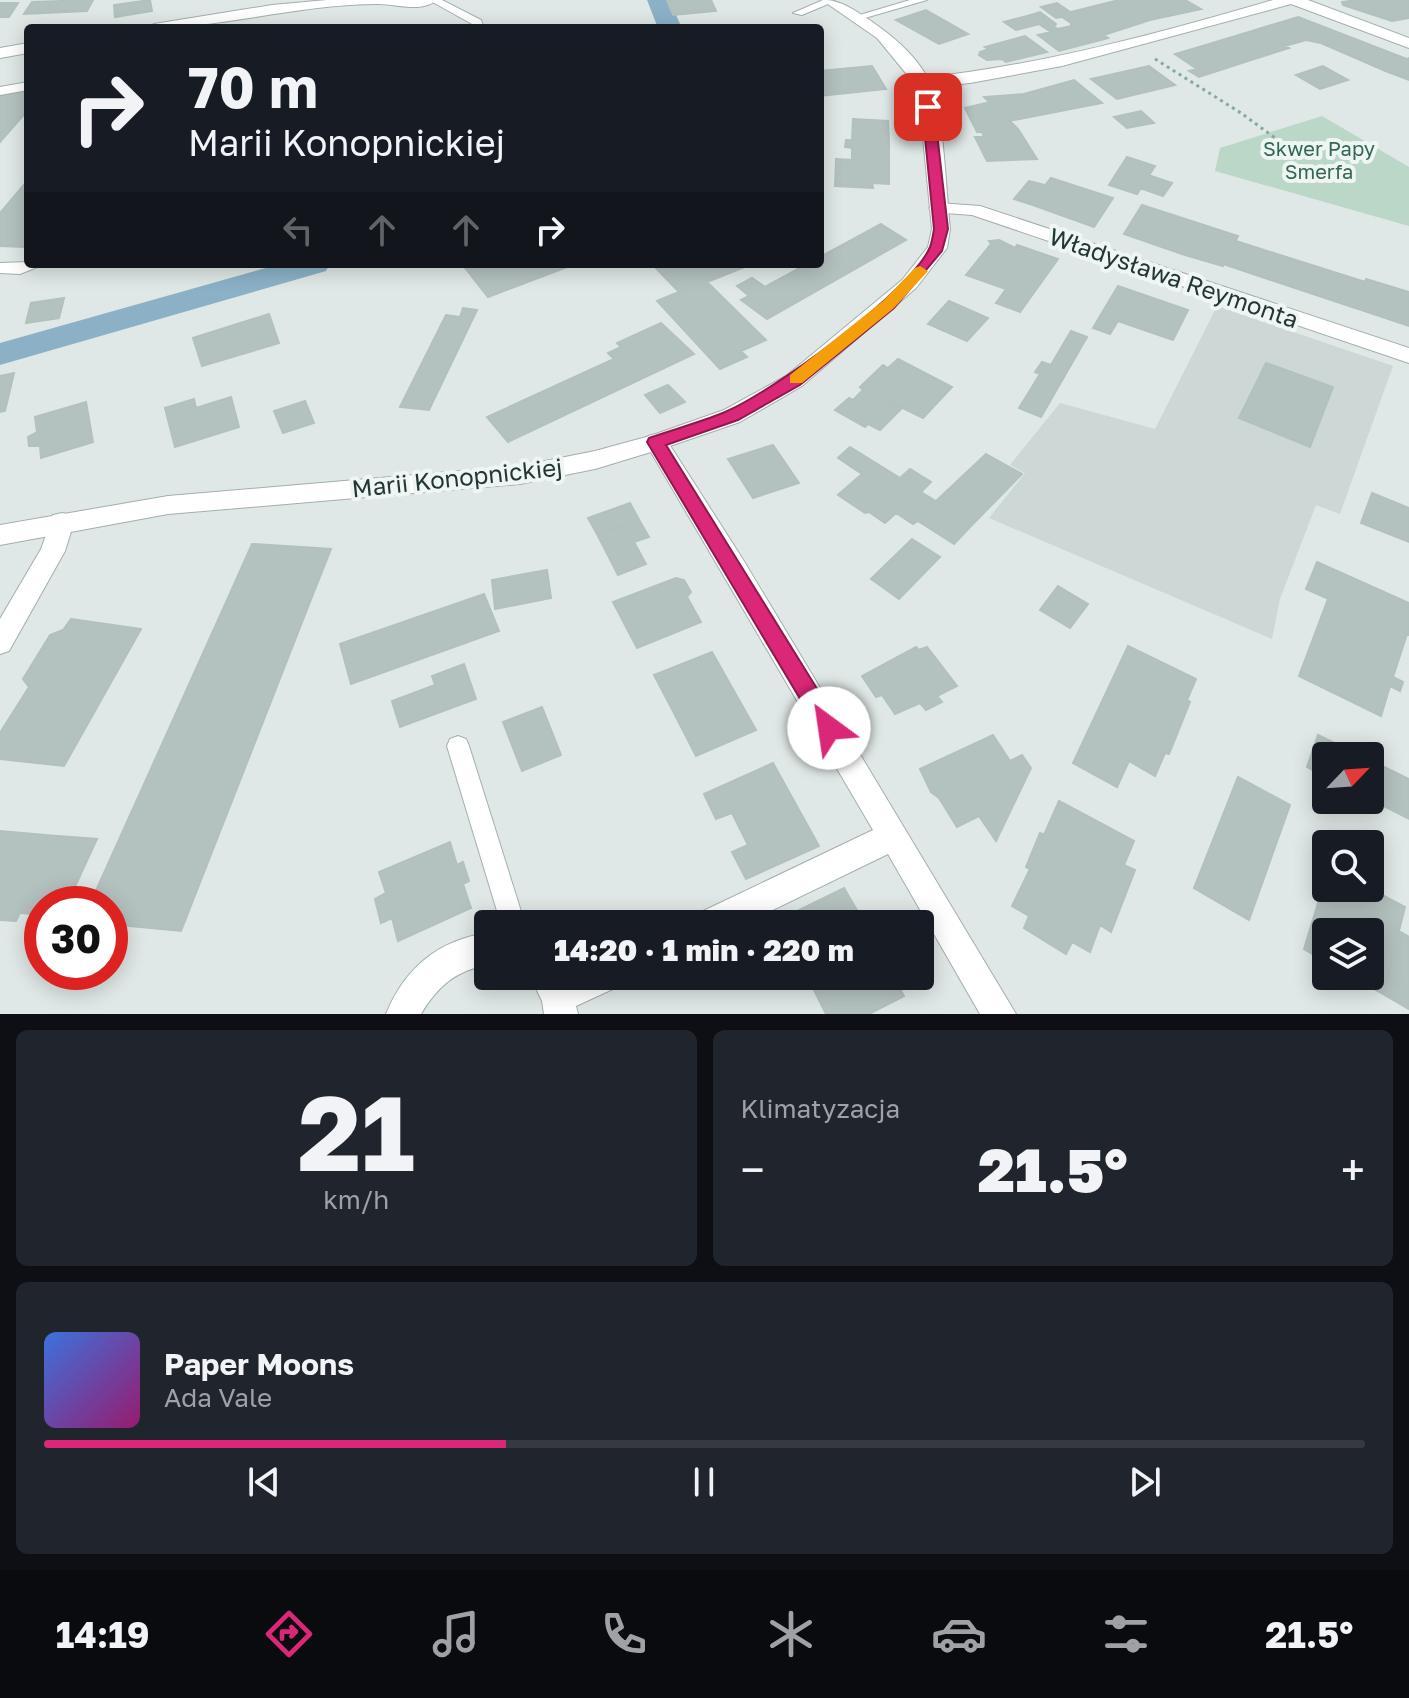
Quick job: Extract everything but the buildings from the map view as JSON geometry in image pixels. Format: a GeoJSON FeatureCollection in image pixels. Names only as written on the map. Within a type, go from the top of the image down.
{"type":"FeatureCollection","features":[{"type":"Feature","properties":{"kind":"street"},"geometry":{"type":"LineString","coordinates":[[216,23],[314,0]]}},
{"type":"Feature","properties":{"kind":"street"},"geometry":{"type":"LineString","coordinates":[[272,9],[380,0],[399,4],[432,0]]}},
{"type":"Feature","properties":{"kind":"street","name":"Marii Konopnickiej"},"geometry":{"type":"LineString","coordinates":[[0,535],[62,522],[234,497],[520,475],[595,460],[732,416],[794,381],[889,304],[937,248],[941,229],[928,107],[922,83],[911,66],[882,35],[830,0]]}},
{"type":"Feature","properties":{"kind":"street"},"geometry":{"type":"LineString","coordinates":[[922,83],[987,78],[1095,57],[1288,0]]}},
{"type":"Feature","properties":{"kind":"street"},"geometry":{"type":"LineString","coordinates":[[1295,0],[1409,43]]}},
{"type":"Feature","properties":{"kind":"street"},"geometry":{"type":"LineString","coordinates":[[0,53],[24,49]]}},
{"type":"Feature","properties":{"kind":"street","name":"Władysława Reymonta"},"geometry":{"type":"LineString","coordinates":[[938,208],[974,210],[1409,356]]}},
{"type":"Feature","properties":{"kind":"street"},"geometry":{"type":"LineString","coordinates":[[656,442],[999,1014]]}},
{"type":"Feature","properties":{"kind":"street"},"geometry":{"type":"LineString","coordinates":[[0,643],[53,551],[62,522]]}},
{"type":"Feature","properties":{"kind":"street"},"geometry":{"type":"LineString","coordinates":[[739,910],[893,836]]}},
{"type":"Feature","properties":{"kind":"street"},"geometry":{"type":"LineString","coordinates":[[403,1014],[419,985],[431,972],[460,954],[474,952]]}},
{"type":"Feature","properties":{"kind":"lane"},"geometry":{"type":"LineString","coordinates":[[432,0],[477,24]]}},
{"type":"Feature","properties":{"kind":"lane"},"geometry":{"type":"LineString","coordinates":[[798,13],[830,0]]}},
{"type":"Feature","properties":{"kind":"lane"},"geometry":{"type":"LineString","coordinates":[[858,17],[922,0]]}},
{"type":"Feature","properties":{"kind":"lane"},"geometry":{"type":"LineString","coordinates":[[0,91],[24,87]]}},
{"type":"Feature","properties":{"kind":"lane"},"geometry":{"type":"LineString","coordinates":[[0,268],[24,268]]}},
{"type":"Feature","properties":{"kind":"lane"},"geometry":{"type":"LineString","coordinates":[[458,746],[509,910]]}},
{"type":"Feature","properties":{"kind":"path"},"geometry":{"type":"LineString","coordinates":[[1144,53],[1241,113],[1297,154]]}},
{"type":"Feature","properties":{"kind":"shaded area"},"geometry":{"type":"Polygon","coordinates":[[[1217,306],[1393,366],[1340,514],[1316,505],[1280,599],[1272,639],[989,518],[1025,473],[1010,465],[1060,403],[1155,429],[1217,306]]]}},
{"type":"Feature","properties":{"kind":"green space","name":"Skwer Papy Smerfa"},"geometry":{"type":"Polygon","coordinates":[[[1322,116],[1409,167],[1409,226],[1215,171],[1220,148],[1322,116]]]}},
{"type":"Feature","properties":{"kind":"waterway"},"geometry":{"type":"LineString","coordinates":[[658,0],[668,24]]}},
{"type":"Feature","properties":{"kind":"waterway"},"geometry":{"type":"LineString","coordinates":[[0,354],[301,268]]}},
{"type":"Feature","properties":{"kind":"slow traffic"},"geometry":{"type":"LineString","coordinates":[[796,379],[889,304],[920,271]]}},
{"type":"Feature","properties":{"kind":"route"},"geometry":{"type":"LineString","coordinates":[[829,728],[656,442],[732,416],[794,381],[889,304],[923,268],[937,248],[941,229],[928,107]]}}]}
